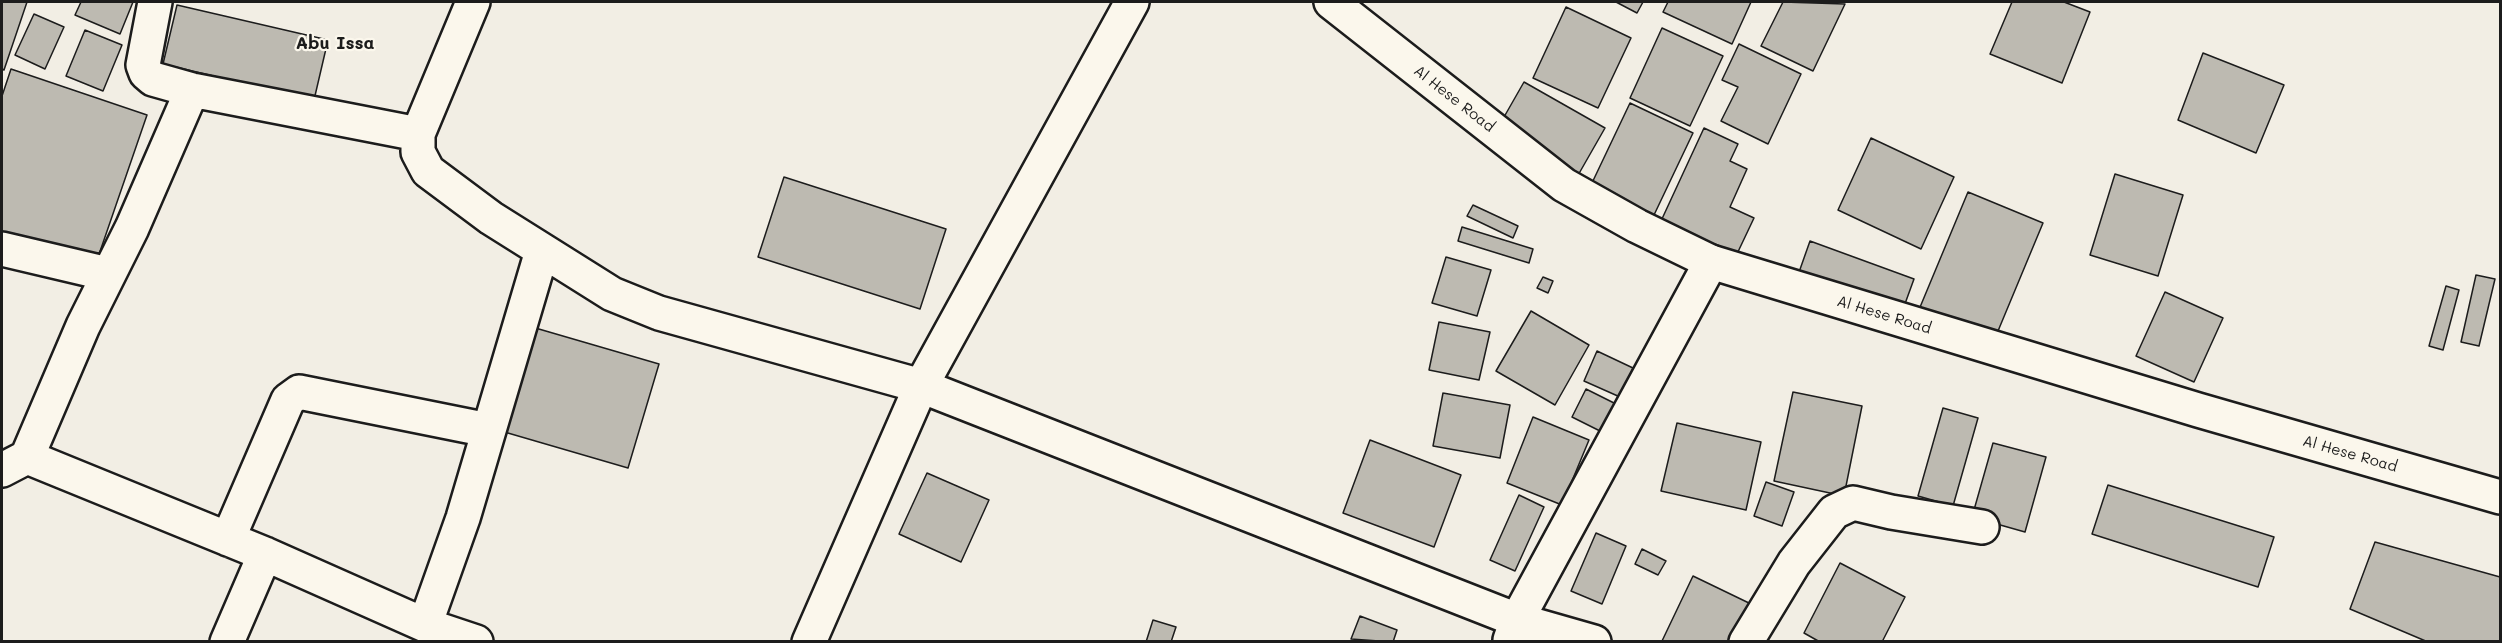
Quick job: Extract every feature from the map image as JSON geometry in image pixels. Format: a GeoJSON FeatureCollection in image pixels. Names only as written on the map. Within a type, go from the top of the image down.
{"type":"FeatureCollection","features":[{"type":"Feature","properties":{"kind":"street"},"geometry":{"type":"LineString","coordinates":[[155,2],[143,65],[146,73],[153,79],[192,90],[418,134]]}},
{"type":"Feature","properties":{"kind":"street"},"geometry":{"type":"LineString","coordinates":[[472,2],[418,134],[418,152],[428,171],[491,218],[612,294],[659,313],[921,386],[1514,631],[1594,642]]}},
{"type":"Feature","properties":{"kind":"street"},"geometry":{"type":"LineString","coordinates":[[809,642],[921,386],[1132,2]]}},
{"type":"Feature","properties":{"kind":"street","name":"Al Hese Road"},"geometry":{"type":"LineString","coordinates":[[1332,2],[1564,185],[1637,226],[1711,262],[2198,410],[2500,497]]}},
{"type":"Feature","properties":{"kind":"street"},"geometry":{"type":"LineString","coordinates":[[192,90],[132,228],[49,400],[14,463],[228,539],[425,625],[476,642]]}},
{"type":"Feature","properties":{"kind":"street"},"geometry":{"type":"LineString","coordinates":[[2,249],[108,274]]}},
{"type":"Feature","properties":{"kind":"street"},"geometry":{"type":"LineString","coordinates":[[425,625],[463,518],[542,251]]}},
{"type":"Feature","properties":{"kind":"street"},"geometry":{"type":"LineString","coordinates":[[1514,631],[1711,262]]}},
{"type":"Feature","properties":{"kind":"street"},"geometry":{"type":"LineString","coordinates":[[228,539],[288,400],[299,392],[488,430]]}},
{"type":"Feature","properties":{"kind":"street"},"geometry":{"type":"LineString","coordinates":[[1746,642],[1794,563],[1834,512],[1853,503],[1891,512],[1982,527]]}},
{"type":"Feature","properties":{"kind":"street"},"geometry":{"type":"LineString","coordinates":[[226,642],[265,554]]}},
{"type":"Feature","properties":{"kind":"building"},"geometry":{"type":"Polygon","coordinates":[[[2,2],[27,2],[4,70],[2,69],[2,2]]]}},
{"type":"Feature","properties":{"kind":"building"},"geometry":{"type":"Polygon","coordinates":[[[81,2],[133,2],[120,34],[75,15],[81,2]]]}},
{"type":"Feature","properties":{"kind":"building"},"geometry":{"type":"Polygon","coordinates":[[[1616,2],[1643,2],[1637,13],[1616,2]]]}},
{"type":"Feature","properties":{"kind":"building"},"geometry":{"type":"Polygon","coordinates":[[[1668,2],[1751,2],[1732,44],[1663,12],[1668,2]]]}},
{"type":"Feature","properties":{"kind":"building"},"geometry":{"type":"Polygon","coordinates":[[[1783,2],[1845,4],[1813,71],[1761,46],[1783,2]]]}},
{"type":"Feature","properties":{"kind":"building"},"geometry":{"type":"Polygon","coordinates":[[[2012,2],[2064,2],[2090,12],[2062,83],[1990,54],[2012,2]]]}},
{"type":"Feature","properties":{"kind":"building"},"geometry":{"type":"Polygon","coordinates":[[[177,5],[328,40],[314,100],[163,64],[177,5]]]}},
{"type":"Feature","properties":{"kind":"building"},"geometry":{"type":"Polygon","coordinates":[[[1566,7],[1631,38],[1598,108],[1533,78],[1566,7]]]}},
{"type":"Feature","properties":{"kind":"building"},"geometry":{"type":"Polygon","coordinates":[[[34,14],[64,27],[45,69],[15,55],[34,14]]]}},
{"type":"Feature","properties":{"kind":"building"},"geometry":{"type":"Polygon","coordinates":[[[1662,28],[1723,56],[1690,126],[1630,98],[1662,28]]]}},
{"type":"Feature","properties":{"kind":"building"},"geometry":{"type":"Polygon","coordinates":[[[85,30],[122,45],[103,91],[66,76],[85,30]]]}},
{"type":"Feature","properties":{"kind":"building"},"geometry":{"type":"Polygon","coordinates":[[[1739,44],[1801,74],[1768,144],[1721,121],[1738,87],[1722,80],[1739,44]]]}},
{"type":"Feature","properties":{"kind":"building"},"geometry":{"type":"Polygon","coordinates":[[[2203,53],[2284,85],[2256,153],[2178,120],[2203,53]]]}},
{"type":"Feature","properties":{"kind":"building"},"geometry":{"type":"Polygon","coordinates":[[[11,69],[147,115],[95,266],[2,235],[2,96],[11,69]]]}},
{"type":"Feature","properties":{"kind":"building"},"geometry":{"type":"Polygon","coordinates":[[[1524,82],[1605,128],[1577,177],[1496,131],[1524,82]]]}},
{"type":"Feature","properties":{"kind":"building"},"geometry":{"type":"Polygon","coordinates":[[[1630,103],[1693,133],[1654,215],[1591,185],[1630,103]]]}},
{"type":"Feature","properties":{"kind":"building"},"geometry":{"type":"Polygon","coordinates":[[[1704,128],[1738,144],[1730,161],[1747,169],[1730,207],[1754,218],[1736,256],[1661,221],[1704,128]]]}},
{"type":"Feature","properties":{"kind":"building"},"geometry":{"type":"Polygon","coordinates":[[[1871,138],[1954,177],[1921,249],[1838,210],[1871,138]]]}},
{"type":"Feature","properties":{"kind":"building"},"geometry":{"type":"Polygon","coordinates":[[[2115,174],[2183,195],[2158,276],[2090,255],[2115,174]]]}},
{"type":"Feature","properties":{"kind":"building"},"geometry":{"type":"Polygon","coordinates":[[[784,177],[946,229],[920,309],[758,257],[784,177]]]}},
{"type":"Feature","properties":{"kind":"building"},"geometry":{"type":"Polygon","coordinates":[[[1968,192],[2043,223],[1993,343],[1918,312],[1968,192]]]}},
{"type":"Feature","properties":{"kind":"building"},"geometry":{"type":"Polygon","coordinates":[[[1473,205],[1518,226],[1513,238],[1467,216],[1473,205]]]}},
{"type":"Feature","properties":{"kind":"building"},"geometry":{"type":"Polygon","coordinates":[[[1462,227],[1533,249],[1529,263],[1458,241],[1462,227]]]}},
{"type":"Feature","properties":{"kind":"building"},"geometry":{"type":"Polygon","coordinates":[[[1810,241],[1914,279],[1902,312],[1798,275],[1810,241]]]}},
{"type":"Feature","properties":{"kind":"building"},"geometry":{"type":"Polygon","coordinates":[[[1446,257],[1491,270],[1477,316],[1432,303],[1446,257]]]}},
{"type":"Feature","properties":{"kind":"building"},"geometry":{"type":"Polygon","coordinates":[[[2476,275],[2495,279],[2479,346],[2461,342],[2476,275]]]}},
{"type":"Feature","properties":{"kind":"building"},"geometry":{"type":"Polygon","coordinates":[[[1543,277],[1553,281],[1548,293],[1537,288],[1543,277]]]}},
{"type":"Feature","properties":{"kind":"building"},"geometry":{"type":"Polygon","coordinates":[[[2446,286],[2459,290],[2443,350],[2429,346],[2446,286]]]}},
{"type":"Feature","properties":{"kind":"building"},"geometry":{"type":"Polygon","coordinates":[[[2165,292],[2223,318],[2194,382],[2136,356],[2165,292]]]}},
{"type":"Feature","properties":{"kind":"building"},"geometry":{"type":"Polygon","coordinates":[[[1531,311],[1589,345],[1555,405],[1496,371],[1531,311]]]}},
{"type":"Feature","properties":{"kind":"building"},"geometry":{"type":"Polygon","coordinates":[[[1439,322],[1490,332],[1479,380],[1429,370],[1439,322]]]}},
{"type":"Feature","properties":{"kind":"building"},"geometry":{"type":"Polygon","coordinates":[[[532,327],[659,364],[628,468],[501,431],[532,327]]]}},
{"type":"Feature","properties":{"kind":"building"},"geometry":{"type":"Polygon","coordinates":[[[1597,351],[1633,368],[1620,397],[1584,381],[1597,351]]]}},
{"type":"Feature","properties":{"kind":"building"},"geometry":{"type":"Polygon","coordinates":[[[1586,389],[1618,405],[1604,433],[1572,417],[1586,389]]]}},
{"type":"Feature","properties":{"kind":"building"},"geometry":{"type":"Polygon","coordinates":[[[1793,392],[1862,406],[1844,496],[1774,481],[1793,392]]]}},
{"type":"Feature","properties":{"kind":"building"},"geometry":{"type":"Polygon","coordinates":[[[1443,393],[1510,405],[1500,458],[1433,446],[1443,393]]]}},
{"type":"Feature","properties":{"kind":"building"},"geometry":{"type":"Polygon","coordinates":[[[1943,408],[1978,418],[1953,506],[1918,496],[1943,408]]]}},
{"type":"Feature","properties":{"kind":"building"},"geometry":{"type":"Polygon","coordinates":[[[1533,417],[1589,440],[1562,505],[1507,483],[1533,417]]]}},
{"type":"Feature","properties":{"kind":"building"},"geometry":{"type":"Polygon","coordinates":[[[1677,423],[1761,442],[1746,510],[1661,491],[1677,423]]]}},
{"type":"Feature","properties":{"kind":"building"},"geometry":{"type":"Polygon","coordinates":[[[1370,440],[1461,475],[1434,547],[1343,513],[1370,440]]]}},
{"type":"Feature","properties":{"kind":"building"},"geometry":{"type":"Polygon","coordinates":[[[1993,443],[2046,457],[2025,532],[1972,517],[1993,443]]]}},
{"type":"Feature","properties":{"kind":"building"},"geometry":{"type":"Polygon","coordinates":[[[927,473],[989,500],[961,562],[899,534],[927,473]]]}},
{"type":"Feature","properties":{"kind":"building"},"geometry":{"type":"Polygon","coordinates":[[[1766,482],[1794,492],[1782,526],[1754,516],[1766,482]]]}},
{"type":"Feature","properties":{"kind":"building"},"geometry":{"type":"Polygon","coordinates":[[[2108,485],[2274,537],[2258,587],[2092,534],[2108,485]]]}},
{"type":"Feature","properties":{"kind":"building"},"geometry":{"type":"Polygon","coordinates":[[[1519,495],[1544,507],[1515,571],[1490,560],[1519,495]]]}},
{"type":"Feature","properties":{"kind":"building"},"geometry":{"type":"Polygon","coordinates":[[[1596,533],[1626,546],[1602,604],[1571,591],[1596,533]]]}},
{"type":"Feature","properties":{"kind":"building"},"geometry":{"type":"Polygon","coordinates":[[[2375,542],[2500,577],[2500,642],[2428,642],[2350,609],[2375,542]]]}},
{"type":"Feature","properties":{"kind":"building"},"geometry":{"type":"Polygon","coordinates":[[[1642,549],[1666,561],[1658,575],[1635,564],[1642,549]]]}},
{"type":"Feature","properties":{"kind":"building"},"geometry":{"type":"Polygon","coordinates":[[[1840,563],[1905,597],[1882,642],[1820,642],[1804,633],[1840,563]]]}},
{"type":"Feature","properties":{"kind":"building"},"geometry":{"type":"Polygon","coordinates":[[[1693,576],[1751,604],[1734,642],[1662,641],[1693,576]]]}},
{"type":"Feature","properties":{"kind":"building"},"geometry":{"type":"Polygon","coordinates":[[[1360,616],[1397,630],[1393,642],[1351,639],[1360,616]]]}},
{"type":"Feature","properties":{"kind":"building"},"geometry":{"type":"Polygon","coordinates":[[[1153,620],[1176,627],[1171,642],[1146,642],[1153,620]]]}},
{"type":"Feature","properties":{"kind":"district","name":"Abu Issa"},"geometry":{"type":"Point","coordinates":[335,43]}}]}
